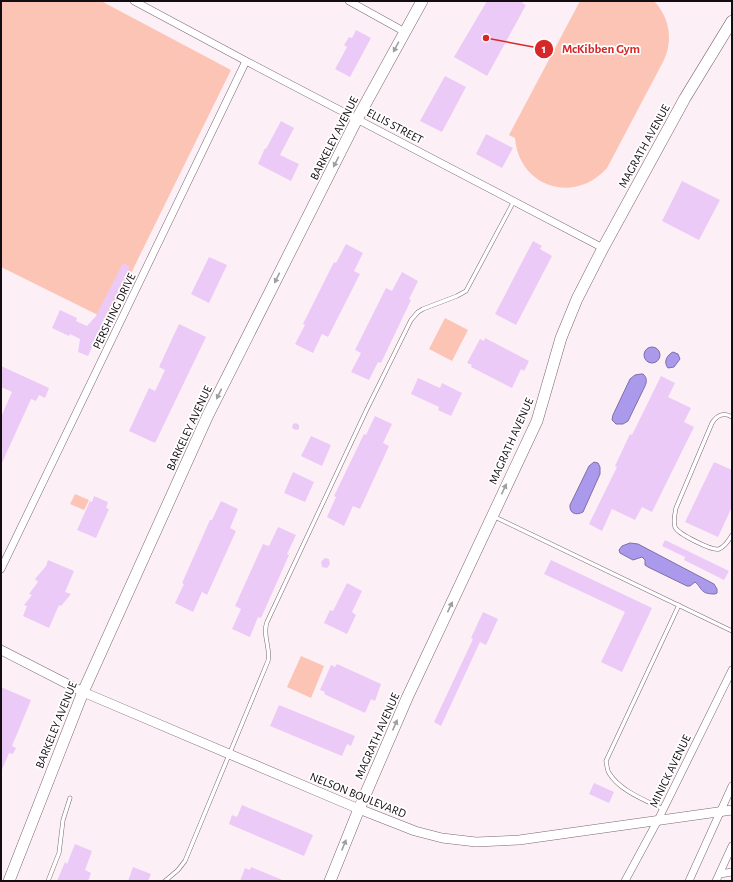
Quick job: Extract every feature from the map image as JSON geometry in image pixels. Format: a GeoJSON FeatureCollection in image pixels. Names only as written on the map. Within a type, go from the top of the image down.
{"type":"FeatureCollection","features":[{"type":"Feature","properties":{"kind":"main road","name":"BARKELEY AVENUE"},"geometry":{"type":"LineString","coordinates":[[9,881],[83,692],[208,415],[357,119],[422,1]]}},
{"type":"Feature","properties":{"kind":"main road","name":"MAGRATH AVENUE"},"geometry":{"type":"LineString","coordinates":[[330,881],[407,698],[537,421],[564,331],[577,299],[603,248],[685,98],[732,21]]}},
{"type":"Feature","properties":{"kind":"street","name":"ELLIS STREET"},"geometry":{"type":"LineString","coordinates":[[134,1],[603,248]]}},
{"type":"Feature","properties":{"kind":"street"},"geometry":{"type":"LineString","coordinates":[[349,1],[405,32]]}},
{"type":"Feature","properties":{"kind":"street","name":"PERSHING DRIVE"},"geometry":{"type":"LineString","coordinates":[[1,569],[246,61]]}},
{"type":"Feature","properties":{"kind":"street","name":"NELSON BOULEVARD"},"geometry":{"type":"LineString","coordinates":[[1,650],[83,692],[359,809],[429,835],[476,842],[520,840],[732,810]]}},
{"type":"Feature","properties":{"kind":"street","name":"MINICK AVENUE"},"geometry":{"type":"LineString","coordinates":[[626,881],[664,809],[732,670]]}},
{"type":"Feature","properties":{"kind":"street"},"geometry":{"type":"LineString","coordinates":[[689,881],[732,786]]}},
{"type":"Feature","properties":{"kind":"street"},"geometry":{"type":"LineString","coordinates":[[718,878],[732,846]]}},
{"type":"Feature","properties":{"kind":"street"},"geometry":{"type":"LineString","coordinates":[[718,878],[732,872]]}},
{"type":"Feature","properties":{"kind":"lane"},"geometry":{"type":"LineString","coordinates":[[165,881],[178,870],[185,861],[268,661],[269,653],[265,633],[267,622],[411,320],[423,309],[457,296],[466,290],[514,202]]}},
{"type":"Feature","properties":{"kind":"lane"},"geometry":{"type":"LineString","coordinates":[[732,417],[722,415],[717,417],[712,423],[676,508],[675,527],[679,532],[715,549],[726,545],[732,535]]}},
{"type":"Feature","properties":{"kind":"lane"},"geometry":{"type":"LineString","coordinates":[[492,515],[732,631]]}},
{"type":"Feature","properties":{"kind":"lane"},"geometry":{"type":"LineString","coordinates":[[664,809],[630,792],[617,783],[608,772],[606,761],[678,605]]}},
{"type":"Feature","properties":{"kind":"lane"},"geometry":{"type":"LineString","coordinates":[[48,881],[59,853],[63,820],[70,798]]}},
{"type":"Feature","properties":{"kind":"shaded area"},"geometry":{"type":"Polygon","coordinates":[[[1,1],[101,1],[231,70],[108,320],[1,267],[1,1]]]}},
{"type":"Feature","properties":{"kind":"shaded area"},"geometry":{"type":"Polygon","coordinates":[[[580,1],[654,1],[667,22],[669,37],[667,52],[664,60],[607,168],[594,179],[579,186],[564,188],[550,185],[537,179],[526,169],[519,155],[515,138],[509,135],[580,1]]]}},
{"type":"Feature","properties":{"kind":"shaded area"},"geometry":{"type":"Polygon","coordinates":[[[445,318],[468,330],[452,361],[429,349],[445,318]]]}},
{"type":"Feature","properties":{"kind":"shaded area"},"geometry":{"type":"Polygon","coordinates":[[[652,347],[659,352],[660,355],[655,362],[652,363],[645,358],[644,355],[649,348],[652,347]]]}},
{"type":"Feature","properties":{"kind":"shaded area"},"geometry":{"type":"Polygon","coordinates":[[[673,352],[678,354],[680,359],[674,367],[668,368],[666,359],[673,352]]]}},
{"type":"Feature","properties":{"kind":"shaded area"},"geometry":{"type":"Polygon","coordinates":[[[643,374],[646,384],[628,421],[623,424],[616,424],[612,420],[613,415],[630,379],[635,375],[643,374]]]}},
{"type":"Feature","properties":{"kind":"shaded area"},"geometry":{"type":"Polygon","coordinates":[[[594,462],[598,463],[600,467],[600,474],[583,512],[576,514],[572,512],[570,505],[589,466],[594,462]]]}},
{"type":"Feature","properties":{"kind":"shaded area"},"geometry":{"type":"Polygon","coordinates":[[[75,494],[89,500],[84,510],[70,504],[75,494]]]}},
{"type":"Feature","properties":{"kind":"shaded area"},"geometry":{"type":"Polygon","coordinates":[[[630,543],[638,544],[714,584],[717,589],[717,593],[710,594],[702,591],[695,582],[690,586],[687,586],[648,567],[645,565],[645,560],[642,557],[633,560],[620,553],[619,550],[622,546],[630,543]]]}},
{"type":"Feature","properties":{"kind":"shaded area"},"geometry":{"type":"Polygon","coordinates":[[[301,656],[324,666],[311,698],[287,687],[301,656]]]}},
{"type":"Feature","properties":{"kind":"building"},"geometry":{"type":"Polygon","coordinates":[[[487,1],[524,1],[522,3],[526,5],[487,76],[454,57],[487,1]]]}},
{"type":"Feature","properties":{"kind":"building"},"geometry":{"type":"Polygon","coordinates":[[[356,30],[371,38],[350,77],[335,69],[347,47],[344,45],[349,37],[352,38],[356,30]]]}},
{"type":"Feature","properties":{"kind":"building"},"geometry":{"type":"Polygon","coordinates":[[[445,76],[466,87],[442,132],[420,121],[445,76]]]}},
{"type":"Feature","properties":{"kind":"building"},"geometry":{"type":"Polygon","coordinates":[[[281,121],[294,128],[280,155],[299,164],[291,181],[258,164],[265,148],[266,149],[281,121]]]}},
{"type":"Feature","properties":{"kind":"building"},"geometry":{"type":"Polygon","coordinates":[[[486,134],[513,148],[502,168],[476,154],[486,134]]]}},
{"type":"Feature","properties":{"kind":"building"},"geometry":{"type":"Polygon","coordinates":[[[682,181],[720,200],[699,240],[662,221],[682,181]]]}},
{"type":"Feature","properties":{"kind":"building"},"geometry":{"type":"Polygon","coordinates":[[[533,241],[542,246],[540,249],[552,256],[516,325],[495,314],[533,241]]]}},
{"type":"Feature","properties":{"kind":"building"},"geometry":{"type":"Polygon","coordinates":[[[346,244],[363,253],[354,271],[360,274],[328,337],[322,334],[313,353],[295,344],[305,325],[303,324],[334,262],[336,263],[346,244]]]}},
{"type":"Feature","properties":{"kind":"building"},"geometry":{"type":"Polygon","coordinates":[[[209,257],[227,265],[209,303],[191,294],[209,257]]]}},
{"type":"Feature","properties":{"kind":"building"},"geometry":{"type":"Polygon","coordinates":[[[123,263],[130,267],[103,320],[104,321],[88,356],[78,352],[80,339],[70,334],[69,336],[52,328],[60,310],[77,318],[76,321],[87,326],[96,316],[123,263]]]}},
{"type":"Feature","properties":{"kind":"building"},"geometry":{"type":"Polygon","coordinates":[[[402,272],[418,281],[409,299],[411,300],[381,363],[378,362],[369,380],[351,372],[361,353],[355,350],[386,288],[392,291],[402,272]]]}},
{"type":"Feature","properties":{"kind":"building"},"geometry":{"type":"Polygon","coordinates":[[[179,324],[206,337],[155,443],[129,431],[149,388],[155,391],[158,385],[165,370],[159,367],[179,324]]]}},
{"type":"Feature","properties":{"kind":"building"},"geometry":{"type":"Polygon","coordinates":[[[485,338],[529,361],[524,371],[521,369],[512,388],[471,367],[472,365],[467,363],[480,339],[484,341],[485,338]]]}},
{"type":"Feature","properties":{"kind":"building"},"geometry":{"type":"Polygon","coordinates":[[[1,366],[49,388],[45,398],[39,395],[36,401],[31,399],[1,465],[1,417],[12,392],[1,387],[1,366]]]}},
{"type":"Feature","properties":{"kind":"building"},"geometry":{"type":"Polygon","coordinates":[[[661,376],[675,383],[668,397],[691,408],[684,422],[694,427],[652,512],[642,507],[635,520],[612,509],[602,531],[589,524],[617,467],[615,466],[630,434],[632,435],[661,376]]]}},
{"type":"Feature","properties":{"kind":"building"},"geometry":{"type":"Polygon","coordinates":[[[418,378],[440,388],[442,383],[462,393],[451,416],[438,410],[439,407],[411,394],[418,378]]]}},
{"type":"Feature","properties":{"kind":"building"},"geometry":{"type":"Polygon","coordinates":[[[375,416],[392,424],[383,443],[389,446],[360,509],[353,506],[344,526],[327,517],[336,497],[334,496],[364,434],[366,435],[375,416]]]}},
{"type":"Feature","properties":{"kind":"building"},"geometry":{"type":"Polygon","coordinates":[[[296,423],[299,425],[299,429],[296,430],[292,428],[293,424],[296,423]]]}},
{"type":"Feature","properties":{"kind":"building"},"geometry":{"type":"Polygon","coordinates":[[[311,436],[331,445],[322,466],[301,456],[311,436]]]}},
{"type":"Feature","properties":{"kind":"building"},"geometry":{"type":"Polygon","coordinates":[[[714,462],[732,470],[732,507],[718,537],[685,522],[714,462]]]}},
{"type":"Feature","properties":{"kind":"building"},"geometry":{"type":"Polygon","coordinates":[[[293,472],[314,482],[305,502],[284,493],[293,472]]]}},
{"type":"Feature","properties":{"kind":"building"},"geometry":{"type":"Polygon","coordinates":[[[94,496],[108,502],[106,508],[109,509],[96,538],[77,530],[90,501],[92,502],[94,496]]]}},
{"type":"Feature","properties":{"kind":"building"},"geometry":{"type":"Polygon","coordinates":[[[221,501],[238,509],[230,528],[236,531],[207,595],[202,592],[193,612],[175,603],[184,584],[182,583],[210,520],[212,520],[221,501]]]}},
{"type":"Feature","properties":{"kind":"building"},"geometry":{"type":"Polygon","coordinates":[[[278,527],[296,535],[287,554],[289,555],[261,618],[258,617],[250,637],[232,629],[241,609],[235,606],[263,544],[269,546],[278,527]]]}},
{"type":"Feature","properties":{"kind":"building"},"geometry":{"type":"Polygon","coordinates":[[[665,540],[729,571],[724,580],[684,560],[685,557],[662,546],[665,540]]]}},
{"type":"Feature","properties":{"kind":"building"},"geometry":{"type":"Polygon","coordinates":[[[325,558],[329,559],[330,564],[327,568],[322,567],[321,562],[325,558]]]}},
{"type":"Feature","properties":{"kind":"building"},"geometry":{"type":"Polygon","coordinates":[[[48,560],[74,571],[65,592],[71,594],[61,606],[59,605],[49,628],[23,616],[27,606],[24,605],[32,595],[29,594],[38,582],[35,579],[46,566],[48,560]]]}},
{"type":"Feature","properties":{"kind":"building"},"geometry":{"type":"Polygon","coordinates":[[[551,560],[652,608],[622,672],[601,662],[625,612],[544,574],[551,560]]]}},
{"type":"Feature","properties":{"kind":"building"},"geometry":{"type":"Polygon","coordinates":[[[347,583],[362,591],[352,612],[356,615],[347,634],[324,623],[330,610],[333,611],[347,583]]]}},
{"type":"Feature","properties":{"kind":"building"},"geometry":{"type":"Polygon","coordinates":[[[483,612],[498,619],[486,645],[480,642],[441,726],[434,722],[473,639],[471,638],[483,612]]]}},
{"type":"Feature","properties":{"kind":"building"},"geometry":{"type":"Polygon","coordinates":[[[337,664],[381,684],[375,701],[371,699],[365,713],[324,694],[325,692],[320,690],[331,665],[335,667],[337,664]]]}},
{"type":"Feature","properties":{"kind":"building"},"geometry":{"type":"Polygon","coordinates":[[[1,687],[31,700],[12,746],[16,748],[13,754],[9,753],[1,772],[1,687]]]}},
{"type":"Feature","properties":{"kind":"building"},"geometry":{"type":"Polygon","coordinates":[[[279,705],[355,736],[351,746],[347,744],[342,756],[270,726],[279,705]]]}},
{"type":"Feature","properties":{"kind":"building"},"geometry":{"type":"Polygon","coordinates":[[[594,783],[614,792],[609,803],[589,794],[594,783]]]}},
{"type":"Feature","properties":{"kind":"building"},"geometry":{"type":"Polygon","coordinates":[[[242,805],[313,835],[304,856],[229,824],[232,815],[237,817],[242,805]]]}},
{"type":"Feature","properties":{"kind":"building"},"geometry":{"type":"Polygon","coordinates":[[[75,844],[92,851],[85,870],[91,873],[88,881],[57,881],[65,862],[67,864],[75,844]]]}},
{"type":"Feature","properties":{"kind":"building"},"geometry":{"type":"Polygon","coordinates":[[[133,867],[151,874],[148,881],[128,881],[133,867]]]}},
{"type":"Feature","properties":{"kind":"building"},"geometry":{"type":"Polygon","coordinates":[[[251,867],[285,881],[240,881],[245,868],[250,870],[251,867]]]}},
{"type":"Feature","properties":{"kind":"place","name":"McKibben Gym"},"geometry":{"type":"Point","coordinates":[486,38]}}]}
